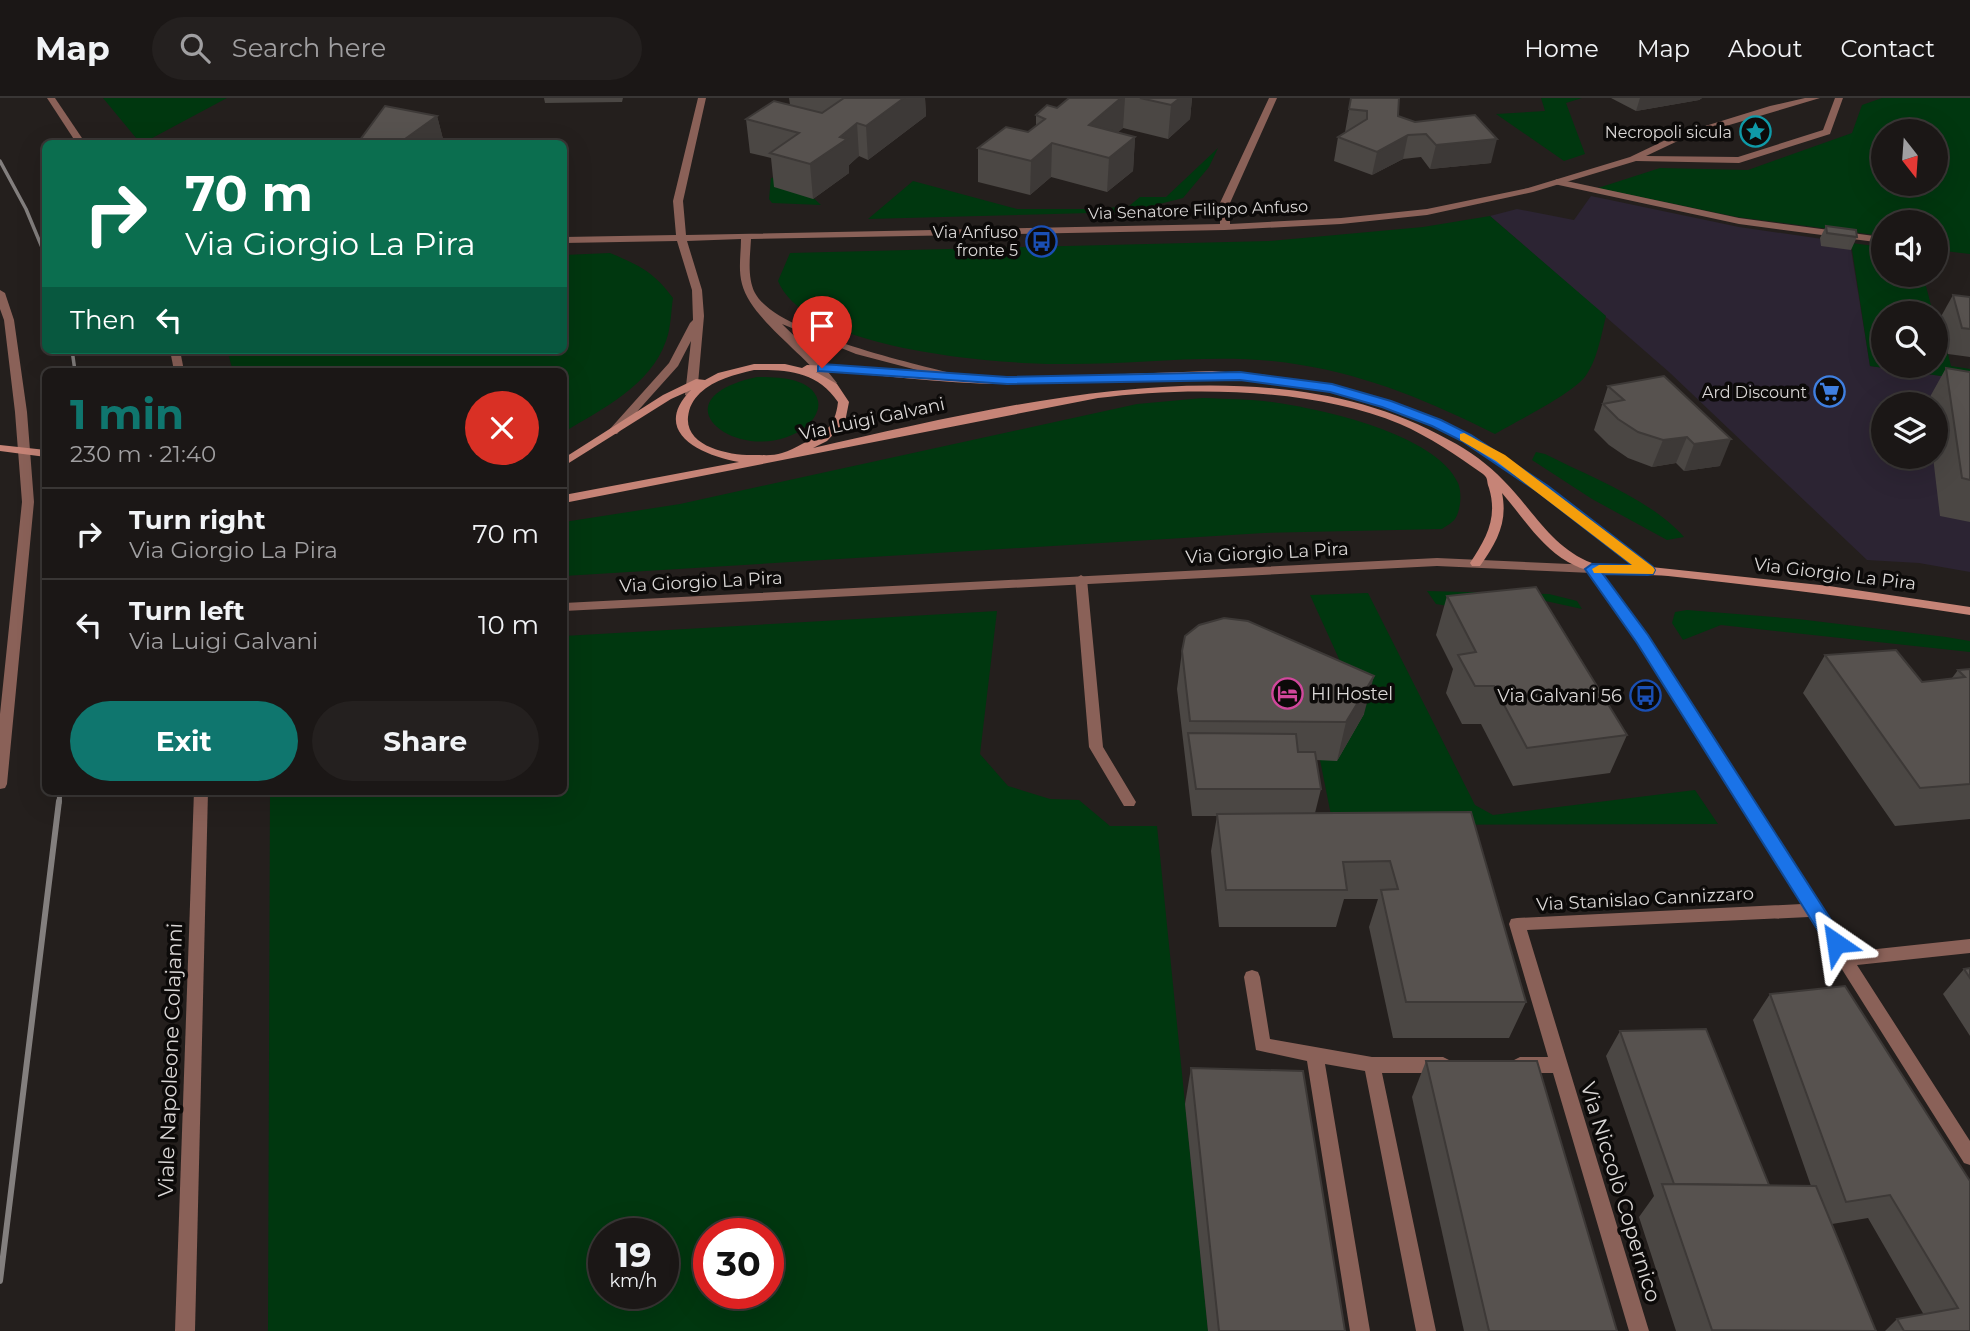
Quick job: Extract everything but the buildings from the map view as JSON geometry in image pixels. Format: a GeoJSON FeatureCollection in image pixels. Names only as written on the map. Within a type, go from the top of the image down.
{"type":"FeatureCollection","features":[{"type":"Feature","properties":{"kind":"main road"},"geometry":{"type":"LineString","coordinates":[[567,461],[691,389],[734,371],[762,366],[790,367],[813,373],[831,383],[842,395],[844,402],[845,409],[840,424],[828,438],[786,456],[567,498]]}},
{"type":"Feature","properties":{"kind":"main road","name":"Via Luigi Galvani"},"geometry":{"type":"LineString","coordinates":[[790,367],[965,379],[1096,380],[1198,375],[1240,376],[1332,388],[1437,423],[1466,438],[1543,489],[1648,570]]}},
{"type":"Feature","properties":{"kind":"main road","name":"Via Luigi Galvani"},"geometry":{"type":"LineString","coordinates":[[786,456],[1104,393],[1207,388],[1260,389],[1353,405],[1441,438],[1489,472],[1548,542],[1592,569]]}},
{"type":"Feature","properties":{"kind":"main road"},"geometry":{"type":"LineString","coordinates":[[691,389],[682,410],[682,425],[691,439],[708,451],[732,458],[755,460],[786,456]]}},
{"type":"Feature","properties":{"kind":"main road"},"geometry":{"type":"LineString","coordinates":[[0,448],[42,453]]}},
{"type":"Feature","properties":{"kind":"main road"},"geometry":{"type":"LineString","coordinates":[[1476,563],[1490,542],[1500,519],[1500,500],[1489,472]]}},
{"type":"Feature","properties":{"kind":"main road","name":"Via Giorgio La Pira"},"geometry":{"type":"LineString","coordinates":[[1592,569],[1648,570],[1910,601],[1970,611]]}},
{"type":"Feature","properties":{"kind":"street"},"geometry":{"type":"LineString","coordinates":[[51,98],[79,140]]}},
{"type":"Feature","properties":{"kind":"street"},"geometry":{"type":"LineString","coordinates":[[691,389],[699,316],[697,290],[681,238],[678,201],[702,98]]}},
{"type":"Feature","properties":{"kind":"street"},"geometry":{"type":"LineString","coordinates":[[1225,226],[1225,203],[1273,98]]}},
{"type":"Feature","properties":{"kind":"street","name":"Via Senatore Filippo Anfuso"},"geometry":{"type":"LineString","coordinates":[[567,240],[1225,226],[1341,221],[1427,212],[1557,182],[1633,159],[1679,137],[1773,108],[1816,98]]}},
{"type":"Feature","properties":{"kind":"street"},"geometry":{"type":"LineString","coordinates":[[1633,159],[1739,160],[1827,132],[1839,98]]}},
{"type":"Feature","properties":{"kind":"street"},"geometry":{"type":"LineString","coordinates":[[1557,182],[1739,221],[1871,239]]}},
{"type":"Feature","properties":{"kind":"street"},"geometry":{"type":"LineString","coordinates":[[746,237],[746,274],[750,291],[766,312],[822,368],[831,383]]}},
{"type":"Feature","properties":{"kind":"street"},"geometry":{"type":"LineString","coordinates":[[0,293],[21,412],[28,502],[17,638],[0,784]]}},
{"type":"Feature","properties":{"kind":"street"},"geometry":{"type":"LineString","coordinates":[[766,312],[814,337],[864,355],[965,379]]}},
{"type":"Feature","properties":{"kind":"street"},"geometry":{"type":"LineString","coordinates":[[612,433],[674,364],[699,316]]}},
{"type":"Feature","properties":{"kind":"street","name":"Via Giorgio La Pira"},"geometry":{"type":"LineString","coordinates":[[567,607],[1437,562],[1592,569]]}},
{"type":"Feature","properties":{"kind":"street","name":"Via Luigi Galvani"},"geometry":{"type":"LineString","coordinates":[[1592,569],[1642,639],[1970,1157]]}},
{"type":"Feature","properties":{"kind":"street"},"geometry":{"type":"LineString","coordinates":[[1081,579],[1096,747],[1129,802]]}},
{"type":"Feature","properties":{"kind":"street"},"geometry":{"type":"LineString","coordinates":[[0,637],[17,638]]}},
{"type":"Feature","properties":{"kind":"street","name":"Viale Napoleone Colajanni"},"geometry":{"type":"LineString","coordinates":[[184,1331],[201,795]]}},
{"type":"Feature","properties":{"kind":"street","name":"Via Stanislao Cannizzaro"},"geometry":{"type":"LineString","coordinates":[[1559,1065],[1517,924],[1815,910]]}},
{"type":"Feature","properties":{"kind":"street"},"geometry":{"type":"LineString","coordinates":[[1846,959],[1970,946]]}},
{"type":"Feature","properties":{"kind":"street"},"geometry":{"type":"LineString","coordinates":[[1252,977],[1262,1045],[1372,1065],[1465,1065]]}},
{"type":"Feature","properties":{"kind":"street"},"geometry":{"type":"LineString","coordinates":[[1315,1056],[1360,1331]]}},
{"type":"Feature","properties":{"kind":"street"},"geometry":{"type":"LineString","coordinates":[[1372,1065],[1426,1331]]}},
{"type":"Feature","properties":{"kind":"street"},"geometry":{"type":"LineString","coordinates":[[1506,1065],[1559,1065]]}},
{"type":"Feature","properties":{"kind":"street","name":"Via Niccolò Copernico"},"geometry":{"type":"LineString","coordinates":[[1559,1065],[1639,1331]]}},
{"type":"Feature","properties":{"kind":"shaded area","name":"Ard Discount"},"geometry":{"type":"Polygon","coordinates":[[[1591,196],[1739,227],[1850,243],[1871,378],[1948,377],[1970,380],[1970,572],[1919,563],[1867,560],[1669,372],[1490,216],[1517,209],[1574,220],[1591,196]]]}},
{"type":"Feature","properties":{"kind":"green space"},"geometry":{"type":"Polygon","coordinates":[[[103,98],[227,98],[148,140],[138,140],[103,98]]]}},
{"type":"Feature","properties":{"kind":"green space"},"geometry":{"type":"Polygon","coordinates":[[[1541,98],[1582,98],[1566,103],[1585,154],[1564,161],[1496,114],[1545,111],[1541,98]]]}},
{"type":"Feature","properties":{"kind":"green space"},"geometry":{"type":"Polygon","coordinates":[[[1882,98],[1970,98],[1970,254],[1948,251],[1948,210],[1871,210],[1871,234],[1737,217],[1598,188],[1660,168],[1748,170],[1852,133],[1862,105],[1882,98]]]}},
{"type":"Feature","properties":{"kind":"green space"},"geometry":{"type":"Polygon","coordinates":[[[1218,148],[1209,167],[1183,198],[1128,212],[868,219],[913,181],[1017,209],[1096,209],[1129,206],[1140,197],[1166,197],[1218,148]]]}},
{"type":"Feature","properties":{"kind":"green space"},"geometry":{"type":"Polygon","coordinates":[[[790,176],[821,205],[772,203],[769,199],[771,178],[790,176]]]}},
{"type":"Feature","properties":{"kind":"green space"},"geometry":{"type":"Polygon","coordinates":[[[1490,216],[1606,316],[1595,357],[1584,378],[1555,400],[1495,434],[1376,383],[1301,365],[1242,359],[1092,364],[1032,363],[951,356],[906,348],[863,338],[825,323],[796,304],[778,281],[790,253],[1269,241],[1423,227],[1490,216]]]}},
{"type":"Feature","properties":{"kind":"green space"},"geometry":{"type":"Polygon","coordinates":[[[1851,243],[1871,246],[1871,287],[1926,287],[1930,301],[1871,301],[1870,366],[1851,243]]]}},
{"type":"Feature","properties":{"kind":"green space"},"geometry":{"type":"Polygon","coordinates":[[[610,253],[645,270],[673,298],[668,336],[659,357],[649,371],[623,395],[567,430],[567,368],[232,368],[228,354],[567,354],[567,255],[610,253]]]}},
{"type":"Feature","properties":{"kind":"green space"},"geometry":{"type":"Polygon","coordinates":[[[1948,354],[1951,366],[1970,369],[1970,380],[1948,377],[1948,354]]]}},
{"type":"Feature","properties":{"kind":"green space"},"geometry":{"type":"Polygon","coordinates":[[[757,377],[792,380],[809,387],[818,401],[816,414],[810,423],[784,438],[760,442],[737,438],[719,428],[709,416],[710,402],[725,388],[757,377]]]}},
{"type":"Feature","properties":{"kind":"green space"},"geometry":{"type":"Polygon","coordinates":[[[1203,398],[1255,400],[1293,405],[1376,427],[1427,451],[1446,466],[1458,483],[1459,511],[1455,519],[1442,529],[1264,533],[567,576],[567,522],[680,504],[1137,404],[1203,398]]]}},
{"type":"Feature","properties":{"kind":"green space"},"geometry":{"type":"Polygon","coordinates":[[[1536,452],[1637,500],[1671,524],[1684,537],[1667,540],[1592,499],[1532,460],[1536,452]]]}},
{"type":"Feature","properties":{"kind":"green space"},"geometry":{"type":"Polygon","coordinates":[[[1427,591],[1549,594],[1577,601],[1582,609],[1541,600],[1454,607],[1436,604],[1427,591]]]}},
{"type":"Feature","properties":{"kind":"green space"},"geometry":{"type":"Polygon","coordinates":[[[1368,593],[1475,805],[1493,815],[1695,790],[1718,824],[1333,825],[1320,760],[1364,714],[1310,595],[1368,593]]]}},
{"type":"Feature","properties":{"kind":"green space"},"geometry":{"type":"Polygon","coordinates":[[[1687,610],[1798,619],[1946,637],[1970,641],[1970,652],[1721,625],[1683,640],[1672,623],[1675,612],[1687,610]]]}},
{"type":"Feature","properties":{"kind":"green space"},"geometry":{"type":"Polygon","coordinates":[[[997,611],[980,754],[1008,786],[1050,799],[1079,800],[1110,826],[1157,826],[1208,1331],[268,1331],[270,795],[567,795],[567,636],[997,611]]]}},
{"type":"Feature","properties":{"kind":"railway"},"geometry":{"type":"LineString","coordinates":[[0,161],[26,209],[42,247]]}},
{"type":"Feature","properties":{"kind":"railway"},"geometry":{"type":"LineString","coordinates":[[73,354],[75,368]]}},
{"type":"Feature","properties":{"kind":"railway"},"geometry":{"type":"LineString","coordinates":[[59,803],[60,795]]}},
{"type":"Feature","properties":{"kind":"railway"},"geometry":{"type":"LineString","coordinates":[[0,1281],[59,801]]}},
{"type":"Feature","properties":{"kind":"slow traffic"},"geometry":{"type":"LineString","coordinates":[[1464,437],[1500,458],[1543,489],[1648,570],[1599,569]]}},
{"type":"Feature","properties":{"kind":"place","name":"Necropoli sicula"},"geometry":{"type":"Point","coordinates":[1755,132]}},
{"type":"Feature","properties":{"kind":"place","name":"Via Anfuso fronte 5"},"geometry":{"type":"Point","coordinates":[1041,241]}},
{"type":"Feature","properties":{"kind":"place","name":"Ard Discount"},"geometry":{"type":"Point","coordinates":[1830,392]}},
{"type":"Feature","properties":{"kind":"place","name":"HI Hostel"},"geometry":{"type":"Point","coordinates":[1288,694]}},
{"type":"Feature","properties":{"kind":"place","name":"Via Galvani 56"},"geometry":{"type":"Point","coordinates":[1645,696]}},
{"type":"Feature","properties":{"kind":"route"},"geometry":{"type":"LineString","coordinates":[[822,368],[965,379],[1096,380],[1198,375],[1289,381],[1332,388],[1386,404],[1437,423],[1466,438],[1500,458],[1543,489],[1648,570],[1592,569],[1642,639],[1836,943]]}}]}
